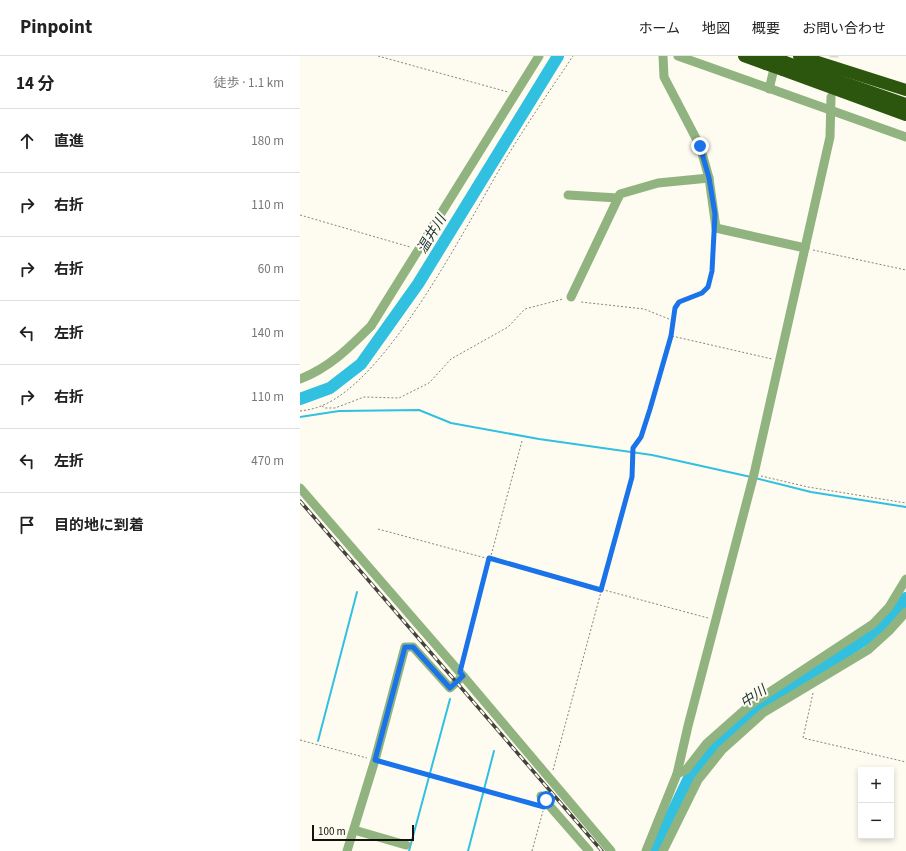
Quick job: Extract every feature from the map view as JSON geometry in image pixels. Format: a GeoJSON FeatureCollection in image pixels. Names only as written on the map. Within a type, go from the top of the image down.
{"type":"FeatureCollection","features":[{"type":"Feature","properties":{"kind":"highway"},"geometry":{"type":"LineString","coordinates":[[744,56],[782,62],[906,104]]}},
{"type":"Feature","properties":{"kind":"highway"},"geometry":{"type":"LineString","coordinates":[[799,56],[906,90]]}},
{"type":"Feature","properties":{"kind":"highway"},"geometry":{"type":"LineString","coordinates":[[818,56],[906,82]]}},
{"type":"Feature","properties":{"kind":"highway"},"geometry":{"type":"LineString","coordinates":[[782,62],[906,115]]}},
{"type":"Feature","properties":{"kind":"street"},"geometry":{"type":"LineString","coordinates":[[300,379],[319,372],[343,354],[371,326],[539,56]]}},
{"type":"Feature","properties":{"kind":"street"},"geometry":{"type":"LineString","coordinates":[[662,56],[664,78],[700,146],[709,178],[716,228],[805,248]]}},
{"type":"Feature","properties":{"kind":"street"},"geometry":{"type":"LineString","coordinates":[[678,56],[769,89],[831,109],[906,137]]}},
{"type":"Feature","properties":{"kind":"street"},"geometry":{"type":"LineString","coordinates":[[769,89],[782,62]]}},
{"type":"Feature","properties":{"kind":"street"},"geometry":{"type":"LineString","coordinates":[[646,851],[677,774],[688,726],[754,478],[830,137],[831,97]]}},
{"type":"Feature","properties":{"kind":"street"},"geometry":{"type":"LineString","coordinates":[[572,297],[620,194],[658,183],[709,178]]}},
{"type":"Feature","properties":{"kind":"street"},"geometry":{"type":"LineString","coordinates":[[568,195],[618,198]]}},
{"type":"Feature","properties":{"kind":"street"},"geometry":{"type":"LineString","coordinates":[[300,488],[461,674],[610,851]]}},
{"type":"Feature","properties":{"kind":"street"},"geometry":{"type":"LineString","coordinates":[[677,774],[686,770],[707,744],[750,705],[873,624],[891,608],[906,579]]}},
{"type":"Feature","properties":{"kind":"street"},"geometry":{"type":"LineString","coordinates":[[663,851],[698,780],[722,750],[763,713],[816,683],[868,650],[889,631],[905,612],[891,608]]}},
{"type":"Feature","properties":{"kind":"street"},"geometry":{"type":"LineString","coordinates":[[347,851],[375,760],[405,647],[413,647],[450,688],[461,674]]}},
{"type":"Feature","properties":{"kind":"street"},"geometry":{"type":"LineString","coordinates":[[541,796],[589,851]]}},
{"type":"Feature","properties":{"kind":"street"},"geometry":{"type":"LineString","coordinates":[[354,830],[406,845]]}},
{"type":"Feature","properties":{"kind":"path"},"geometry":{"type":"LineString","coordinates":[[378,56],[516,95]]}},
{"type":"Feature","properties":{"kind":"path"},"geometry":{"type":"LineString","coordinates":[[300,411],[322,406],[335,398],[361,378],[392,343],[423,297],[503,164],[573,56]]}},
{"type":"Feature","properties":{"kind":"path"},"geometry":{"type":"LineString","coordinates":[[300,215],[418,249]]}},
{"type":"Feature","properties":{"kind":"path"},"geometry":{"type":"LineString","coordinates":[[550,780],[632,477],[633,450],[645,427],[671,336],[675,308],[679,302],[702,293],[708,287],[712,271],[714,231],[716,228]]}},
{"type":"Feature","properties":{"kind":"path"},"geometry":{"type":"LineString","coordinates":[[805,248],[906,270]]}},
{"type":"Feature","properties":{"kind":"path"},"geometry":{"type":"LineString","coordinates":[[322,406],[325,408],[335,408],[364,397],[399,398],[429,383],[451,359],[508,327],[525,309],[572,297]]}},
{"type":"Feature","properties":{"kind":"path"},"geometry":{"type":"LineString","coordinates":[[581,302],[644,309],[674,321]]}},
{"type":"Feature","properties":{"kind":"path"},"geometry":{"type":"LineString","coordinates":[[671,336],[779,361]]}},
{"type":"Feature","properties":{"kind":"path"},"geometry":{"type":"LineString","coordinates":[[461,674],[489,558],[522,441]]}},
{"type":"Feature","properties":{"kind":"path"},"geometry":{"type":"LineString","coordinates":[[754,478],[906,503]]}},
{"type":"Feature","properties":{"kind":"path"},"geometry":{"type":"LineString","coordinates":[[378,529],[716,620]]}},
{"type":"Feature","properties":{"kind":"path"},"geometry":{"type":"LineString","coordinates":[[816,683],[803,738],[906,762]]}},
{"type":"Feature","properties":{"kind":"path"},"geometry":{"type":"LineString","coordinates":[[300,740],[544,807],[532,851]]}},
{"type":"Feature","properties":{"kind":"waterway","name":"温井川"},"geometry":{"type":"LineString","coordinates":[[300,399],[330,388],[361,364],[418,284],[558,56]]}},
{"type":"Feature","properties":{"kind":"waterway"},"geometry":{"type":"LineString","coordinates":[[300,417],[339,411],[419,410],[451,423],[539,439],[652,455],[751,477]]}},
{"type":"Feature","properties":{"kind":"waterway"},"geometry":{"type":"LineString","coordinates":[[755,478],[811,492],[906,507]]}},
{"type":"Feature","properties":{"kind":"waterway"},"geometry":{"type":"LineString","coordinates":[[318,741],[357,592]]}},
{"type":"Feature","properties":{"kind":"waterway","name":"中川"},"geometry":{"type":"LineString","coordinates":[[654,851],[688,780],[735,726],[755,711],[875,633],[894,615],[906,598]]}},
{"type":"Feature","properties":{"kind":"waterway"},"geometry":{"type":"LineString","coordinates":[[409,851],[450,699]]}},
{"type":"Feature","properties":{"kind":"waterway"},"geometry":{"type":"LineString","coordinates":[[468,851],[494,751]]}},
{"type":"Feature","properties":{"kind":"tunnel"},"geometry":{"type":"LineString","coordinates":[[833,71],[834,56]]}},
{"type":"Feature","properties":{"kind":"railway"},"geometry":{"type":"LineString","coordinates":[[300,501],[602,851]]}},
{"type":"Feature","properties":{"kind":"route"},"geometry":{"type":"LineString","coordinates":[[546,800],[544,807],[375,760],[405,647],[413,647],[450,688],[463,676],[460,672],[489,558],[601,590],[632,477],[631,468],[633,448],[641,437],[645,427],[671,336],[675,308],[679,302],[702,293],[708,287],[712,271],[714,231],[716,228],[715,214],[709,178],[700,146]]}}]}
